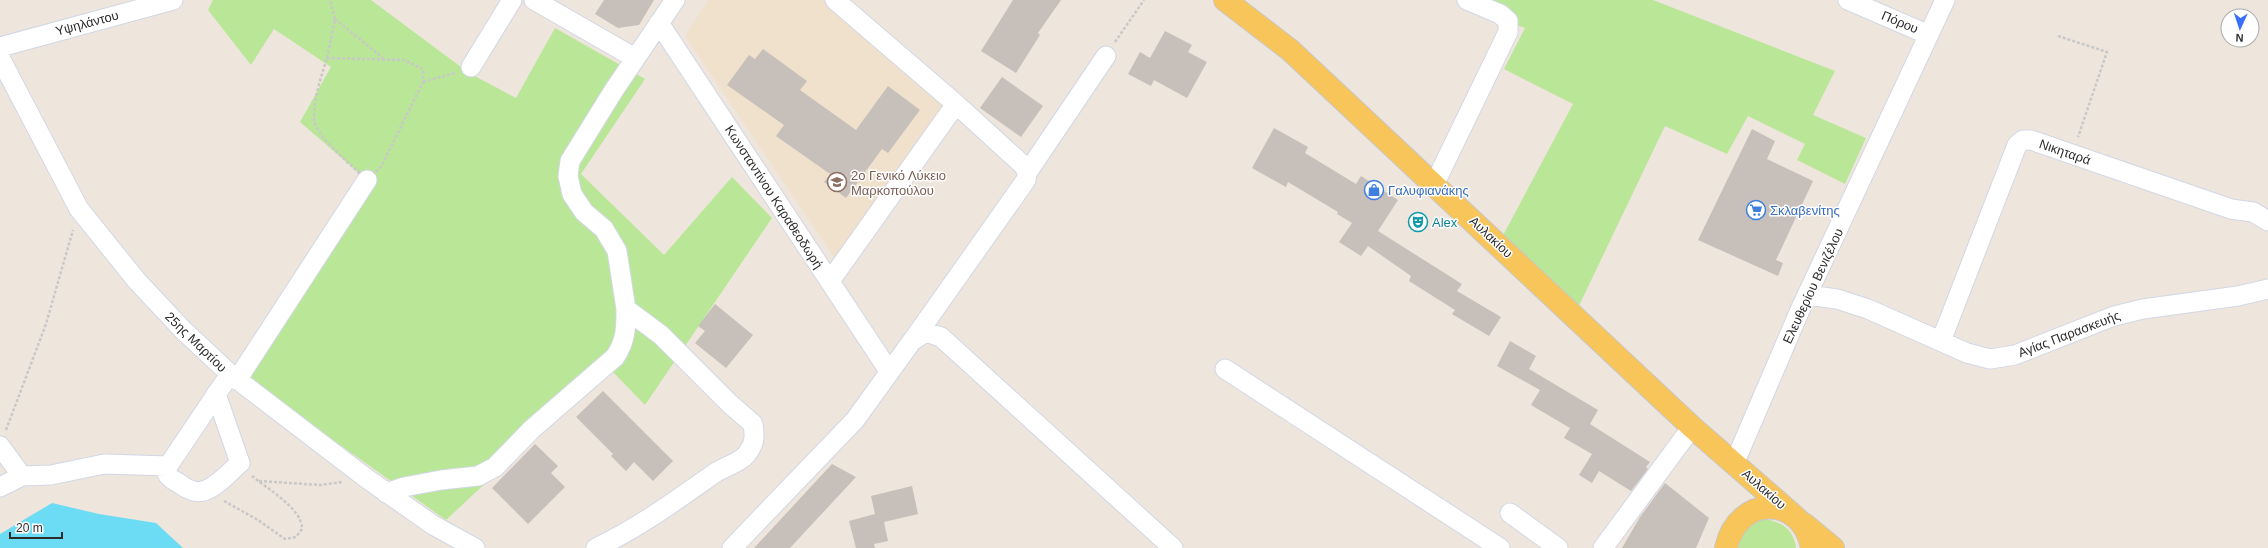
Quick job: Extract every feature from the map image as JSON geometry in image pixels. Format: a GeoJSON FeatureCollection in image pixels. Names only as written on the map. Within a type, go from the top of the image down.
{"type":"FeatureCollection","features":[{"type":"Feature","properties":{"kind":"main road","name":"Αυλακίου"},"geometry":{"type":"LineString","coordinates":[[1225,0],[1290,50],[1692,427],[1833,548]]}},
{"type":"Feature","properties":{"kind":"main road","name":"Αυλακίου"},"geometry":{"type":"LineString","coordinates":[[1726,548],[1729,534],[1743,511],[1745,488],[1734,464]]}},
{"type":"Feature","properties":{"kind":"main road"},"geometry":{"type":"LineString","coordinates":[[1737,522],[1749,512],[1764,508],[1779,508],[1798,519],[1810,536],[1812,548]]}},
{"type":"Feature","properties":{"kind":"street","name":"Υψηλάντου"},"geometry":{"type":"LineString","coordinates":[[0,47],[173,0]]}},
{"type":"Feature","properties":{"kind":"street"},"geometry":{"type":"LineString","coordinates":[[471,67],[512,0]]}},
{"type":"Feature","properties":{"kind":"street"},"geometry":{"type":"LineString","coordinates":[[534,0],[635,58]]}},
{"type":"Feature","properties":{"kind":"street"},"geometry":{"type":"LineString","coordinates":[[386,493],[441,480],[478,476],[495,467],[532,429],[615,357],[622,348],[626,332],[626,309],[617,251],[604,229],[584,212],[572,194],[568,176],[570,161],[635,58],[675,0]]}},
{"type":"Feature","properties":{"kind":"street"},"geometry":{"type":"LineString","coordinates":[[835,0],[956,104],[1024,166],[1027,173]]}},
{"type":"Feature","properties":{"kind":"street"},"geometry":{"type":"LineString","coordinates":[[1434,185],[1508,32],[1508,21],[1500,14],[1467,0]]}},
{"type":"Feature","properties":{"kind":"street","name":"Πόρου"},"geometry":{"type":"LineString","coordinates":[[1848,0],[1929,35]]}},
{"type":"Feature","properties":{"kind":"street","name":"Ελευθερίου Βενιζέλου"},"geometry":{"type":"LineString","coordinates":[[1734,464],[1808,295],[1945,0]]}},
{"type":"Feature","properties":{"kind":"street","name":"Κωνσταντίνου Καραθεοδωρή"},"geometry":{"type":"LineString","coordinates":[[659,23],[889,371]]}},
{"type":"Feature","properties":{"kind":"street"},"geometry":{"type":"LineString","coordinates":[[732,548],[855,420],[1026,180],[1027,173],[1106,56]]}},
{"type":"Feature","properties":{"kind":"street","name":"25ης Μαρτίου"},"geometry":{"type":"LineString","coordinates":[[0,58],[79,209],[137,281],[192,340],[233,377],[386,493],[432,525],[475,548]]}},
{"type":"Feature","properties":{"kind":"street"},"geometry":{"type":"LineString","coordinates":[[830,281],[956,104]]}},
{"type":"Feature","properties":{"kind":"street","name":"Νικηταρά"},"geometry":{"type":"LineString","coordinates":[[1941,342],[2018,145],[2024,140],[2031,140],[2231,209],[2253,212],[2268,221]]}},
{"type":"Feature","properties":{"kind":"street"},"geometry":{"type":"LineString","coordinates":[[216,394],[240,463],[208,490],[201,492],[190,490],[168,476],[166,472],[168,466],[216,394],[233,377],[367,180]]}},
{"type":"Feature","properties":{"kind":"street","name":"Αγίας Παρασκευής"},"geometry":{"type":"LineString","coordinates":[[1808,295],[1837,299],[1868,309],[1967,353],[1990,359],[2015,355],[2114,316],[2143,309],[2238,296],[2268,289]]}},
{"type":"Feature","properties":{"kind":"street"},"geometry":{"type":"LineString","coordinates":[[596,548],[624,535],[683,497],[716,473],[745,456],[755,441],[753,424],[730,404],[661,335],[626,309]]}},
{"type":"Feature","properties":{"kind":"street"},"geometry":{"type":"LineString","coordinates":[[912,341],[926,332],[941,337],[1174,548]]}},
{"type":"Feature","properties":{"kind":"street"},"geometry":{"type":"LineString","coordinates":[[1225,369],[1500,548]]}},
{"type":"Feature","properties":{"kind":"street"},"geometry":{"type":"LineString","coordinates":[[1603,548],[1692,427]]}},
{"type":"Feature","properties":{"kind":"street"},"geometry":{"type":"LineString","coordinates":[[3,439],[22,476]]}},
{"type":"Feature","properties":{"kind":"street"},"geometry":{"type":"LineString","coordinates":[[0,487],[22,476],[51,475],[104,464],[168,466]]}},
{"type":"Feature","properties":{"kind":"street"},"geometry":{"type":"LineString","coordinates":[[1510,513],[1558,548]]}},
{"type":"Feature","properties":{"kind":"path"},"geometry":{"type":"LineString","coordinates":[[327,58],[383,58],[404,60],[423,69],[423,82],[381,167],[367,180],[324,140],[314,120],[318,89],[327,58],[335,19],[330,0]]}},
{"type":"Feature","properties":{"kind":"path"},"geometry":{"type":"LineString","coordinates":[[1106,56],[1144,0]]}},
{"type":"Feature","properties":{"kind":"path"},"geometry":{"type":"LineString","coordinates":[[335,19],[383,58]]}},
{"type":"Feature","properties":{"kind":"path"},"geometry":{"type":"LineString","coordinates":[[2058,36],[2107,52],[2072,154]]}},
{"type":"Feature","properties":{"kind":"path"},"geometry":{"type":"LineString","coordinates":[[423,82],[471,67]]}},
{"type":"Feature","properties":{"kind":"path"},"geometry":{"type":"LineString","coordinates":[[3,439],[46,324],[79,209]]}},
{"type":"Feature","properties":{"kind":"path"},"geometry":{"type":"LineString","coordinates":[[208,490],[216,498],[263,523],[281,537],[288,539],[296,537],[302,528],[300,518],[287,504],[257,481],[240,463]]}},
{"type":"Feature","properties":{"kind":"path"},"geometry":{"type":"LineString","coordinates":[[257,481],[320,485],[366,478]]}},
{"type":"Feature","properties":{"kind":"shaded area","name":"2ο Γενικό Λύκειο Μαρκοπούλου"},"geometry":{"type":"Polygon","coordinates":[[[708,0],[822,0],[945,104],[836,260],[685,36],[708,0]]]}},
{"type":"Feature","properties":{"kind":"green space"},"geometry":{"type":"Polygon","coordinates":[[[213,0],[371,0],[469,73],[516,98],[555,28],[645,79],[581,174],[664,255],[732,177],[772,218],[645,405],[609,368],[446,520],[247,379],[373,185],[300,122],[331,67],[274,29],[251,65],[208,10],[213,0]]]}},
{"type":"Feature","properties":{"kind":"green space"},"geometry":{"type":"Polygon","coordinates":[[[1469,0],[1653,0],[1835,71],[1813,115],[1866,138],[1845,184],[1797,160],[1805,144],[1748,116],[1727,154],[1665,126],[1575,314],[1500,241],[1573,104],[1504,69],[1525,28],[1467,6],[1469,0]]]}},
{"type":"Feature","properties":{"kind":"green space"},"geometry":{"type":"Polygon","coordinates":[[[1765,519],[1777,522],[1786,528],[1793,536],[1796,548],[1736,548],[1740,537],[1749,526],[1765,519]]]}},
{"type":"Feature","properties":{"kind":"water"},"geometry":{"type":"Polygon","coordinates":[[[52,503],[99,514],[156,523],[183,548],[0,548],[0,534],[52,503]]]}},
{"type":"Feature","properties":{"kind":"building"},"geometry":{"type":"Polygon","coordinates":[[[604,0],[654,0],[639,25],[618,28],[595,14],[604,0]]]}},
{"type":"Feature","properties":{"kind":"building"},"geometry":{"type":"Polygon","coordinates":[[[1013,0],[1061,0],[1038,33],[1040,35],[1016,73],[981,51],[1013,0]]]}},
{"type":"Feature","properties":{"kind":"building"},"geometry":{"type":"Polygon","coordinates":[[[1165,31],[1192,45],[1188,52],[1207,62],[1187,98],[1154,80],[1151,86],[1128,74],[1140,52],[1150,58],[1165,31]]]}},
{"type":"Feature","properties":{"kind":"building"},"geometry":{"type":"Polygon","coordinates":[[[763,49],[807,81],[800,90],[856,130],[888,86],[920,110],[888,153],[882,149],[846,198],[824,182],[830,174],[776,136],[784,125],[727,85],[749,55],[755,59],[763,49]]]}},
{"type":"Feature","properties":{"kind":"building"},"geometry":{"type":"Polygon","coordinates":[[[1002,77],[1043,106],[1021,137],[980,108],[1002,77]]]}},
{"type":"Feature","properties":{"kind":"building"},"geometry":{"type":"Polygon","coordinates":[[[1274,128],[1308,147],[1305,153],[1356,184],[1361,176],[1398,200],[1378,231],[1462,284],[1457,291],[1501,317],[1489,336],[1452,314],[1455,310],[1409,281],[1411,276],[1368,246],[1361,256],[1339,242],[1352,223],[1337,214],[1338,212],[1288,182],[1286,187],[1252,168],[1274,128]]]}},
{"type":"Feature","properties":{"kind":"building","name":"Σκλαβενίτης"},"geometry":{"type":"Polygon","coordinates":[[[1752,129],[1775,141],[1767,159],[1813,181],[1776,260],[1783,263],[1778,276],[1698,240],[1752,129]]]}},
{"type":"Feature","properties":{"kind":"building"},"geometry":{"type":"Polygon","coordinates":[[[715,304],[753,335],[726,368],[695,343],[705,331],[698,326],[715,304]]]}},
{"type":"Feature","properties":{"kind":"building"},"geometry":{"type":"Polygon","coordinates":[[[1510,341],[1536,356],[1529,369],[1598,410],[1590,424],[1650,462],[1646,467],[1648,469],[1631,491],[1599,471],[1592,483],[1579,475],[1592,454],[1564,438],[1570,428],[1531,405],[1540,390],[1497,366],[1510,341]]]}},
{"type":"Feature","properties":{"kind":"building"},"geometry":{"type":"Polygon","coordinates":[[[603,391],[673,461],[653,481],[634,462],[626,471],[611,456],[613,454],[576,417],[603,391]]]}},
{"type":"Feature","properties":{"kind":"building"},"geometry":{"type":"Polygon","coordinates":[[[535,444],[558,466],[551,473],[565,487],[528,524],[492,488],[535,444]]]}},
{"type":"Feature","properties":{"kind":"building"},"geometry":{"type":"Polygon","coordinates":[[[832,464],[856,477],[790,548],[754,548],[832,464]]]}},
{"type":"Feature","properties":{"kind":"building"},"geometry":{"type":"Polygon","coordinates":[[[1665,483],[1709,518],[1696,548],[1622,548],[1640,517],[1665,483]]]}},
{"type":"Feature","properties":{"kind":"building"},"geometry":{"type":"Polygon","coordinates":[[[912,486],[918,514],[884,522],[888,541],[874,544],[875,548],[856,548],[849,521],[875,514],[871,496],[912,486]]]}},
{"type":"Feature","properties":{"kind":"place","name":"2ο Γενικό Λύκειο Μαρκοπούλου"},"geometry":{"type":"Point","coordinates":[837,182]}},
{"type":"Feature","properties":{"kind":"place","name":"Γαλυφιανάκης"},"geometry":{"type":"Point","coordinates":[1374,190]}},
{"type":"Feature","properties":{"kind":"place","name":"Σκλαβενίτης"},"geometry":{"type":"Point","coordinates":[1756,210]}},
{"type":"Feature","properties":{"kind":"place","name":"Alex"},"geometry":{"type":"Point","coordinates":[1418,222]}}]}
